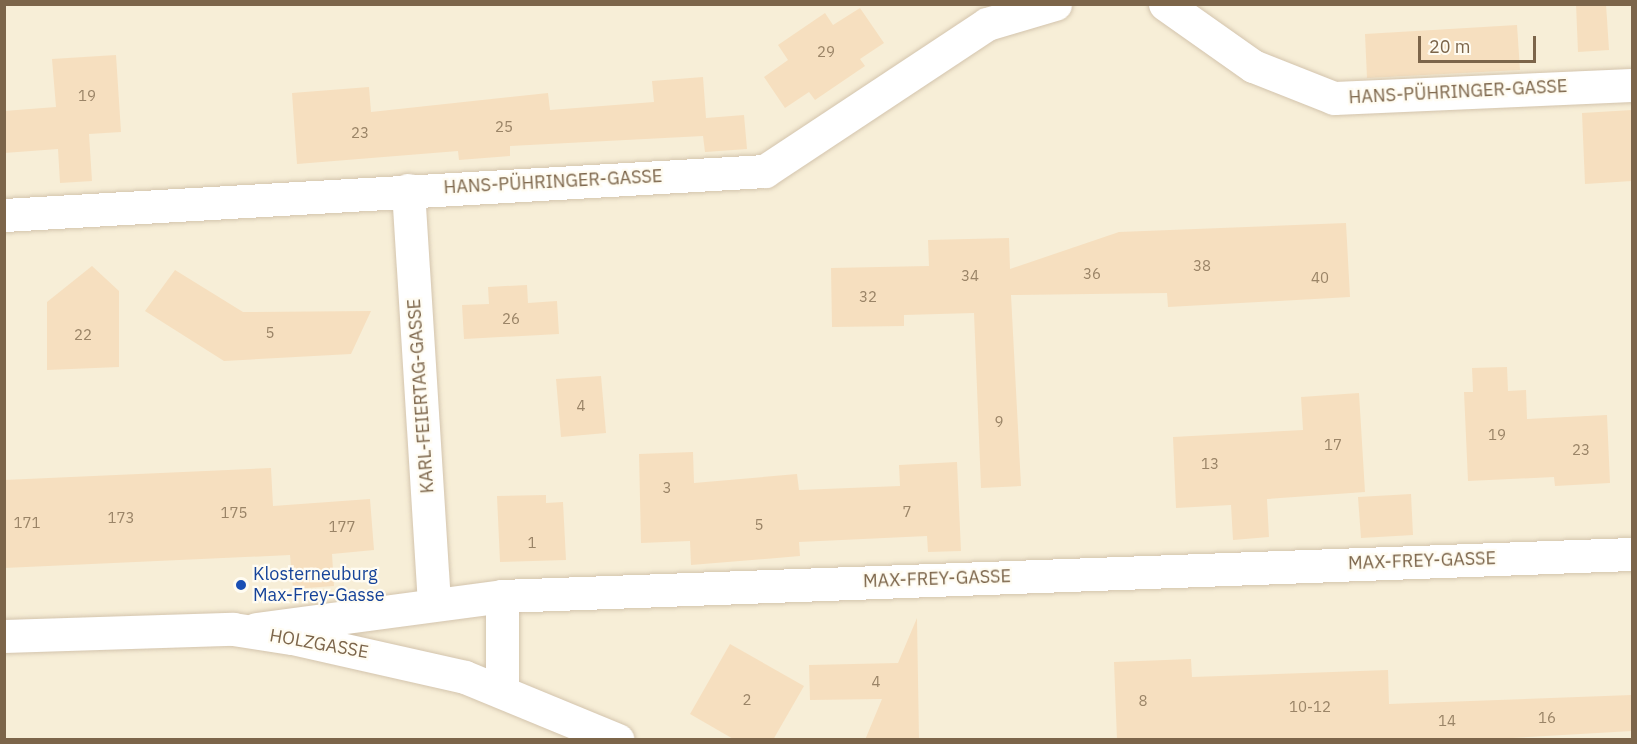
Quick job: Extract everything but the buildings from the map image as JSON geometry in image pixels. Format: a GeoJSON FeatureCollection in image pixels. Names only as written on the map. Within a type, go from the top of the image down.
{"type":"FeatureCollection","features":[{"type":"Feature","properties":{"kind":"street","name":"HANS-PÜHRINGER-GASSE"},"geometry":{"type":"LineString","coordinates":[[4,215],[408,189],[765,171],[987,24],[1055,4]]}},
{"type":"Feature","properties":{"kind":"street","name":"HANS-PÜHRINGER-GASSE"},"geometry":{"type":"LineString","coordinates":[[1165,4],[1253,66],[1334,98],[1632,85]]}},
{"type":"Feature","properties":{"kind":"street","name":"KARL-FEIERTAG-GASSE"},"geometry":{"type":"LineString","coordinates":[[408,189],[434,603]]}},
{"type":"Feature","properties":{"kind":"street","name":"MAX-FREY-GASSE"},"geometry":{"type":"LineString","coordinates":[[243,631],[434,603],[502,596],[1632,554]]}},
{"type":"Feature","properties":{"kind":"street"},"geometry":{"type":"LineString","coordinates":[[502,596],[502,690]]}},
{"type":"Feature","properties":{"kind":"street","name":"HOLZGASSE"},"geometry":{"type":"LineString","coordinates":[[4,636],[243,631],[384,655],[502,690],[618,740]]}},
{"type":"Feature","properties":{"kind":"shaded area"},"geometry":{"type":"Polygon","coordinates":[[[5,5],[1632,5],[1632,739],[5,739],[5,5]]]}},
{"type":"Feature","properties":{"kind":"place","name":"Klosterneuburg Max-Frey-Gasse"},"geometry":{"type":"Point","coordinates":[241,585]}}]}
